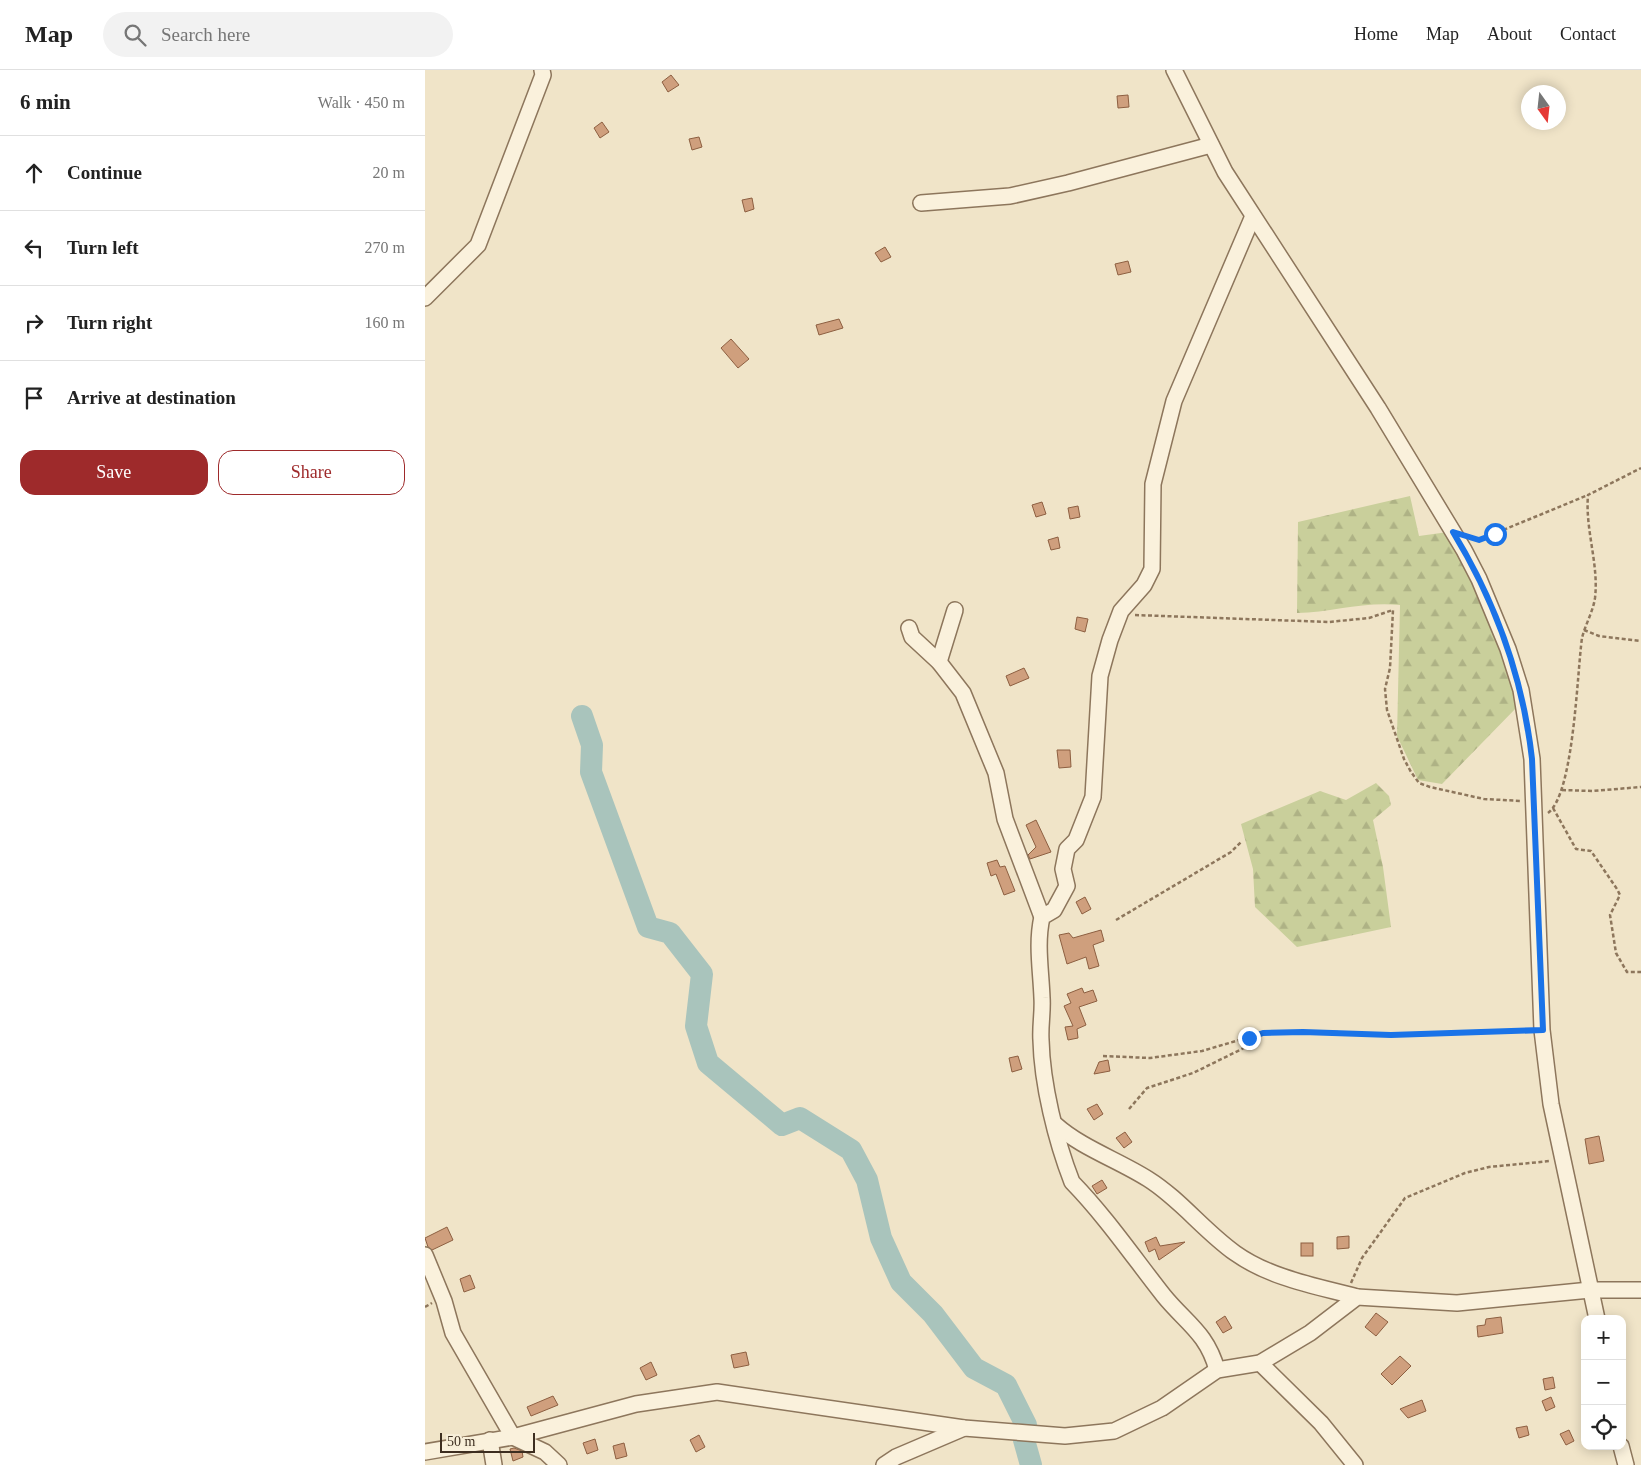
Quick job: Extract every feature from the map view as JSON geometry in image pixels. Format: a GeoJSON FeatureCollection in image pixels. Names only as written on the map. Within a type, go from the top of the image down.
{"type":"FeatureCollection","features":[{"type":"Feature","properties":{"kind":"street"},"geometry":{"type":"LineString","coordinates":[[425,298],[478,245],[543,75],[542,70]]}},
{"type":"Feature","properties":{"kind":"street"},"geometry":{"type":"LineString","coordinates":[[1174,70],[1225,172],[1378,408],[1453,532],[1479,579],[1508,649],[1521,690],[1532,759],[1543,1030],[1554,1123],[1596,1315]]}},
{"type":"Feature","properties":{"kind":"street"},"geometry":{"type":"LineString","coordinates":[[921,203],[1010,196],[1211,145]]}},
{"type":"Feature","properties":{"kind":"street"},"geometry":{"type":"LineString","coordinates":[[1042,917],[1054,910],[1067,886],[1063,869],[1067,848],[1076,840],[1093,797],[1100,676],[1121,611],[1144,584],[1152,569],[1153,484],[1174,401],[1253,216]]}},
{"type":"Feature","properties":{"kind":"street"},"geometry":{"type":"LineString","coordinates":[[939,662],[955,610]]}},
{"type":"Feature","properties":{"kind":"street"},"geometry":{"type":"LineString","coordinates":[[909,628],[912,637],[939,662],[963,693],[996,773],[1005,819],[1042,917],[1039,941],[1043,1011],[1041,1040],[1064,1162],[1072,1182],[1167,1299],[1202,1335],[1214,1357],[1217,1370]]}},
{"type":"Feature","properties":{"kind":"street"},"geometry":{"type":"LineString","coordinates":[[1056,1125],[1068,1136],[1149,1180],[1217,1240],[1250,1263],[1290,1278],[1357,1297],[1457,1303],[1591,1290],[1641,1290]]}},
{"type":"Feature","properties":{"kind":"street"},"geometry":{"type":"LineString","coordinates":[[425,1255],[444,1300],[453,1333],[513,1437],[545,1452],[559,1465]]}},
{"type":"Feature","properties":{"kind":"street"},"geometry":{"type":"LineString","coordinates":[[425,1452],[513,1437],[636,1404],[717,1392],[838,1408],[964,1428],[1065,1436],[1114,1431],[1162,1408],[1217,1370],[1259,1363],[1310,1332],[1357,1297]]}},
{"type":"Feature","properties":{"kind":"street"},"geometry":{"type":"LineString","coordinates":[[1259,1363],[1321,1423],[1355,1465]]}},
{"type":"Feature","properties":{"kind":"street"},"geometry":{"type":"LineString","coordinates":[[884,1465],[964,1428]]}},
{"type":"Feature","properties":{"kind":"street"},"geometry":{"type":"LineString","coordinates":[[490,1440],[494,1465]]}},
{"type":"Feature","properties":{"kind":"street"},"geometry":{"type":"LineString","coordinates":[[1622,1450],[1625,1465]]}},
{"type":"Feature","properties":{"kind":"path"},"geometry":{"type":"LineString","coordinates":[[1453,532],[1479,540],[1588,495],[1641,468]]}},
{"type":"Feature","properties":{"kind":"path"},"geometry":{"type":"LineString","coordinates":[[1534,824],[1553,808],[1561,790],[1572,738],[1584,630],[1595,599],[1593,551],[1588,531],[1588,495]]}},
{"type":"Feature","properties":{"kind":"path"},"geometry":{"type":"LineString","coordinates":[[1121,611],[1137,615],[1329,622],[1369,618],[1393,610],[1390,668],[1385,689],[1387,710],[1404,759],[1419,783],[1484,799],[1533,802]]}},
{"type":"Feature","properties":{"kind":"path"},"geometry":{"type":"LineString","coordinates":[[1584,630],[1599,636],[1641,642]]}},
{"type":"Feature","properties":{"kind":"path"},"geometry":{"type":"LineString","coordinates":[[1561,790],[1592,791],[1641,787]]}},
{"type":"Feature","properties":{"kind":"path"},"geometry":{"type":"LineString","coordinates":[[1553,808],[1575,849],[1591,851],[1617,888],[1620,895],[1610,915],[1616,953],[1627,972],[1641,972]]}},
{"type":"Feature","properties":{"kind":"path"},"geometry":{"type":"LineString","coordinates":[[1116,920],[1231,852],[1241,842]]}},
{"type":"Feature","properties":{"kind":"path"},"geometry":{"type":"LineString","coordinates":[[1103,1056],[1150,1058],[1202,1051],[1263,1033],[1303,1032],[1391,1035],[1543,1030]]}},
{"type":"Feature","properties":{"kind":"path"},"geometry":{"type":"LineString","coordinates":[[1129,1109],[1147,1088],[1193,1072],[1246,1047],[1249,1038]]}},
{"type":"Feature","properties":{"kind":"path"},"geometry":{"type":"LineString","coordinates":[[1357,1297],[1349,1287],[1357,1268],[1405,1198],[1465,1173],[1489,1167],[1563,1159]]}},
{"type":"Feature","properties":{"kind":"green space"},"geometry":{"type":"Polygon","coordinates":[[[1410,496],[1419,536],[1448,532],[1489,612],[1519,705],[1442,784],[1418,780],[1397,736],[1400,605],[1374,604],[1297,613],[1298,522],[1410,496]]]}},
{"type":"Feature","properties":{"kind":"green space"},"geometry":{"type":"Polygon","coordinates":[[[1376,783],[1389,796],[1391,805],[1373,820],[1383,867],[1391,927],[1297,947],[1255,907],[1253,869],[1241,824],[1320,791],[1346,800],[1376,783]]]}},
{"type":"Feature","properties":{"kind":"building"},"geometry":{"type":"Polygon","coordinates":[[[671,75],[679,85],[668,92],[662,82],[671,75]]]}},
{"type":"Feature","properties":{"kind":"building"},"geometry":{"type":"Polygon","coordinates":[[[1128,95],[1129,107],[1118,108],[1117,96],[1128,95]]]}},
{"type":"Feature","properties":{"kind":"building"},"geometry":{"type":"Polygon","coordinates":[[[602,122],[609,132],[600,138],[594,128],[602,122]]]}},
{"type":"Feature","properties":{"kind":"building"},"geometry":{"type":"Polygon","coordinates":[[[699,137],[702,147],[692,150],[689,139],[699,137]]]}},
{"type":"Feature","properties":{"kind":"building"},"geometry":{"type":"Polygon","coordinates":[[[752,198],[754,209],[745,212],[742,200],[752,198]]]}},
{"type":"Feature","properties":{"kind":"building"},"geometry":{"type":"Polygon","coordinates":[[[885,247],[891,257],[881,262],[875,253],[885,247]]]}},
{"type":"Feature","properties":{"kind":"building"},"geometry":{"type":"Polygon","coordinates":[[[1128,261],[1131,272],[1118,275],[1115,264],[1128,261]]]}},
{"type":"Feature","properties":{"kind":"building"},"geometry":{"type":"Polygon","coordinates":[[[839,319],[843,328],[819,335],[816,325],[839,319]]]}},
{"type":"Feature","properties":{"kind":"building"},"geometry":{"type":"Polygon","coordinates":[[[731,339],[749,359],[738,368],[721,348],[731,339]]]}},
{"type":"Feature","properties":{"kind":"building"},"geometry":{"type":"Polygon","coordinates":[[[1042,502],[1046,514],[1036,517],[1032,505],[1042,502]]]}},
{"type":"Feature","properties":{"kind":"building"},"geometry":{"type":"Polygon","coordinates":[[[1078,506],[1080,517],[1070,519],[1068,508],[1078,506]]]}},
{"type":"Feature","properties":{"kind":"building"},"geometry":{"type":"Polygon","coordinates":[[[1058,537],[1060,548],[1051,550],[1048,540],[1058,537]]]}},
{"type":"Feature","properties":{"kind":"building"},"geometry":{"type":"Polygon","coordinates":[[[1077,617],[1088,619],[1085,632],[1075,629],[1077,617]]]}},
{"type":"Feature","properties":{"kind":"building"},"geometry":{"type":"Polygon","coordinates":[[[1024,668],[1029,678],[1010,686],[1006,676],[1024,668]]]}},
{"type":"Feature","properties":{"kind":"building"},"geometry":{"type":"Polygon","coordinates":[[[1057,750],[1070,750],[1071,767],[1059,768],[1057,750]]]}},
{"type":"Feature","properties":{"kind":"building"},"geometry":{"type":"Polygon","coordinates":[[[1036,820],[1051,852],[1030,859],[1028,855],[1036,847],[1026,825],[1036,820]]]}},
{"type":"Feature","properties":{"kind":"building"},"geometry":{"type":"Polygon","coordinates":[[[997,860],[1000,867],[1005,866],[1015,891],[1004,895],[996,874],[991,876],[987,863],[997,860]]]}},
{"type":"Feature","properties":{"kind":"building"},"geometry":{"type":"Polygon","coordinates":[[[1085,897],[1091,909],[1082,914],[1076,902],[1085,897]]]}},
{"type":"Feature","properties":{"kind":"building"},"geometry":{"type":"Polygon","coordinates":[[[1101,930],[1104,941],[1093,945],[1099,966],[1089,969],[1086,957],[1067,964],[1059,935],[1069,933],[1073,938],[1101,930]]]}},
{"type":"Feature","properties":{"kind":"building"},"geometry":{"type":"Polygon","coordinates":[[[1082,988],[1084,993],[1093,990],[1097,1001],[1079,1007],[1086,1025],[1077,1029],[1078,1038],[1068,1040],[1065,1027],[1073,1026],[1064,1006],[1071,1003],[1067,994],[1082,988]]]}},
{"type":"Feature","properties":{"kind":"building"},"geometry":{"type":"Polygon","coordinates":[[[1018,1056],[1022,1069],[1012,1072],[1009,1058],[1018,1056]]]}},
{"type":"Feature","properties":{"kind":"building"},"geometry":{"type":"Polygon","coordinates":[[[1108,1060],[1110,1071],[1094,1074],[1099,1062],[1108,1060]]]}},
{"type":"Feature","properties":{"kind":"building"},"geometry":{"type":"Polygon","coordinates":[[[1097,1104],[1103,1114],[1094,1120],[1087,1109],[1097,1104]]]}},
{"type":"Feature","properties":{"kind":"building"},"geometry":{"type":"Polygon","coordinates":[[[1125,1132],[1132,1142],[1124,1148],[1116,1138],[1125,1132]]]}},
{"type":"Feature","properties":{"kind":"building"},"geometry":{"type":"Polygon","coordinates":[[[1599,1136],[1604,1161],[1589,1164],[1585,1139],[1599,1136]]]}},
{"type":"Feature","properties":{"kind":"building"},"geometry":{"type":"Polygon","coordinates":[[[1102,1180],[1107,1188],[1097,1194],[1092,1186],[1102,1180]]]}},
{"type":"Feature","properties":{"kind":"building"},"geometry":{"type":"Polygon","coordinates":[[[447,1227],[453,1240],[432,1250],[428,1247],[425,1238],[447,1227]]]}},
{"type":"Feature","properties":{"kind":"building"},"geometry":{"type":"Polygon","coordinates":[[[1349,1236],[1349,1248],[1337,1249],[1337,1237],[1349,1236]]]}},
{"type":"Feature","properties":{"kind":"building"},"geometry":{"type":"Polygon","coordinates":[[[1156,1237],[1160,1246],[1185,1242],[1159,1260],[1155,1249],[1149,1252],[1145,1242],[1156,1237]]]}},
{"type":"Feature","properties":{"kind":"building"},"geometry":{"type":"Polygon","coordinates":[[[1301,1243],[1313,1243],[1313,1256],[1301,1256],[1301,1243]]]}},
{"type":"Feature","properties":{"kind":"building"},"geometry":{"type":"Polygon","coordinates":[[[470,1275],[475,1288],[464,1292],[460,1279],[470,1275]]]}},
{"type":"Feature","properties":{"kind":"building"},"geometry":{"type":"Polygon","coordinates":[[[1376,1313],[1388,1322],[1376,1336],[1365,1327],[1376,1313]]]}},
{"type":"Feature","properties":{"kind":"building"},"geometry":{"type":"Polygon","coordinates":[[[1225,1316],[1232,1328],[1223,1333],[1216,1322],[1225,1316]]]}},
{"type":"Feature","properties":{"kind":"building"},"geometry":{"type":"Polygon","coordinates":[[[1501,1317],[1503,1333],[1478,1337],[1477,1326],[1485,1325],[1486,1319],[1501,1317]]]}},
{"type":"Feature","properties":{"kind":"building"},"geometry":{"type":"Polygon","coordinates":[[[746,1352],[749,1365],[734,1368],[731,1355],[746,1352]]]}},
{"type":"Feature","properties":{"kind":"building"},"geometry":{"type":"Polygon","coordinates":[[[1400,1356],[1411,1366],[1392,1385],[1381,1374],[1400,1356]]]}},
{"type":"Feature","properties":{"kind":"building"},"geometry":{"type":"Polygon","coordinates":[[[651,1362],[657,1375],[646,1380],[640,1368],[651,1362]]]}},
{"type":"Feature","properties":{"kind":"building"},"geometry":{"type":"Polygon","coordinates":[[[1553,1377],[1555,1388],[1545,1390],[1543,1379],[1553,1377]]]}},
{"type":"Feature","properties":{"kind":"building"},"geometry":{"type":"Polygon","coordinates":[[[553,1396],[558,1405],[531,1416],[527,1407],[553,1396]]]}},
{"type":"Feature","properties":{"kind":"building"},"geometry":{"type":"Polygon","coordinates":[[[1551,1397],[1555,1407],[1546,1411],[1542,1401],[1551,1397]]]}},
{"type":"Feature","properties":{"kind":"building"},"geometry":{"type":"Polygon","coordinates":[[[1422,1400],[1426,1411],[1408,1418],[1400,1409],[1422,1400]]]}},
{"type":"Feature","properties":{"kind":"building"},"geometry":{"type":"Polygon","coordinates":[[[1527,1426],[1529,1435],[1519,1438],[1516,1428],[1527,1426]]]}},
{"type":"Feature","properties":{"kind":"building"},"geometry":{"type":"Polygon","coordinates":[[[1569,1430],[1574,1441],[1566,1445],[1560,1434],[1569,1430]]]}},
{"type":"Feature","properties":{"kind":"building"},"geometry":{"type":"Polygon","coordinates":[[[699,1435],[705,1447],[696,1452],[690,1440],[699,1435]]]}},
{"type":"Feature","properties":{"kind":"building"},"geometry":{"type":"Polygon","coordinates":[[[595,1439],[598,1450],[587,1454],[583,1443],[595,1439]]]}},
{"type":"Feature","properties":{"kind":"building"},"geometry":{"type":"Polygon","coordinates":[[[624,1443],[627,1456],[616,1459],[613,1446],[624,1443]]]}},
{"type":"Feature","properties":{"kind":"building"},"geometry":{"type":"Polygon","coordinates":[[[514,1448],[522,1451],[523,1457],[513,1461],[510,1449],[514,1448]]]}},
{"type":"Feature","properties":{"kind":"waterway"},"geometry":{"type":"LineString","coordinates":[[582,716],[592,745],[591,772],[648,927],[670,933],[702,974],[696,1026],[708,1063],[782,1125],[800,1118],[851,1150],[867,1180],[881,1238],[901,1282],[933,1314],[974,1368],[1006,1385],[1026,1425]]}},
{"type":"Feature","properties":{"kind":"waterway"},"geometry":{"type":"LineString","coordinates":[[1024,1440],[1031,1465]]}},
{"type":"Feature","properties":{"kind":"route"},"geometry":{"type":"LineString","coordinates":[[1249,1038],[1263,1033],[1367,1033],[1391,1035],[1543,1030],[1532,759],[1528,724],[1521,690],[1508,649],[1479,579],[1453,532],[1467,538],[1479,540],[1495,534]]}}]}
